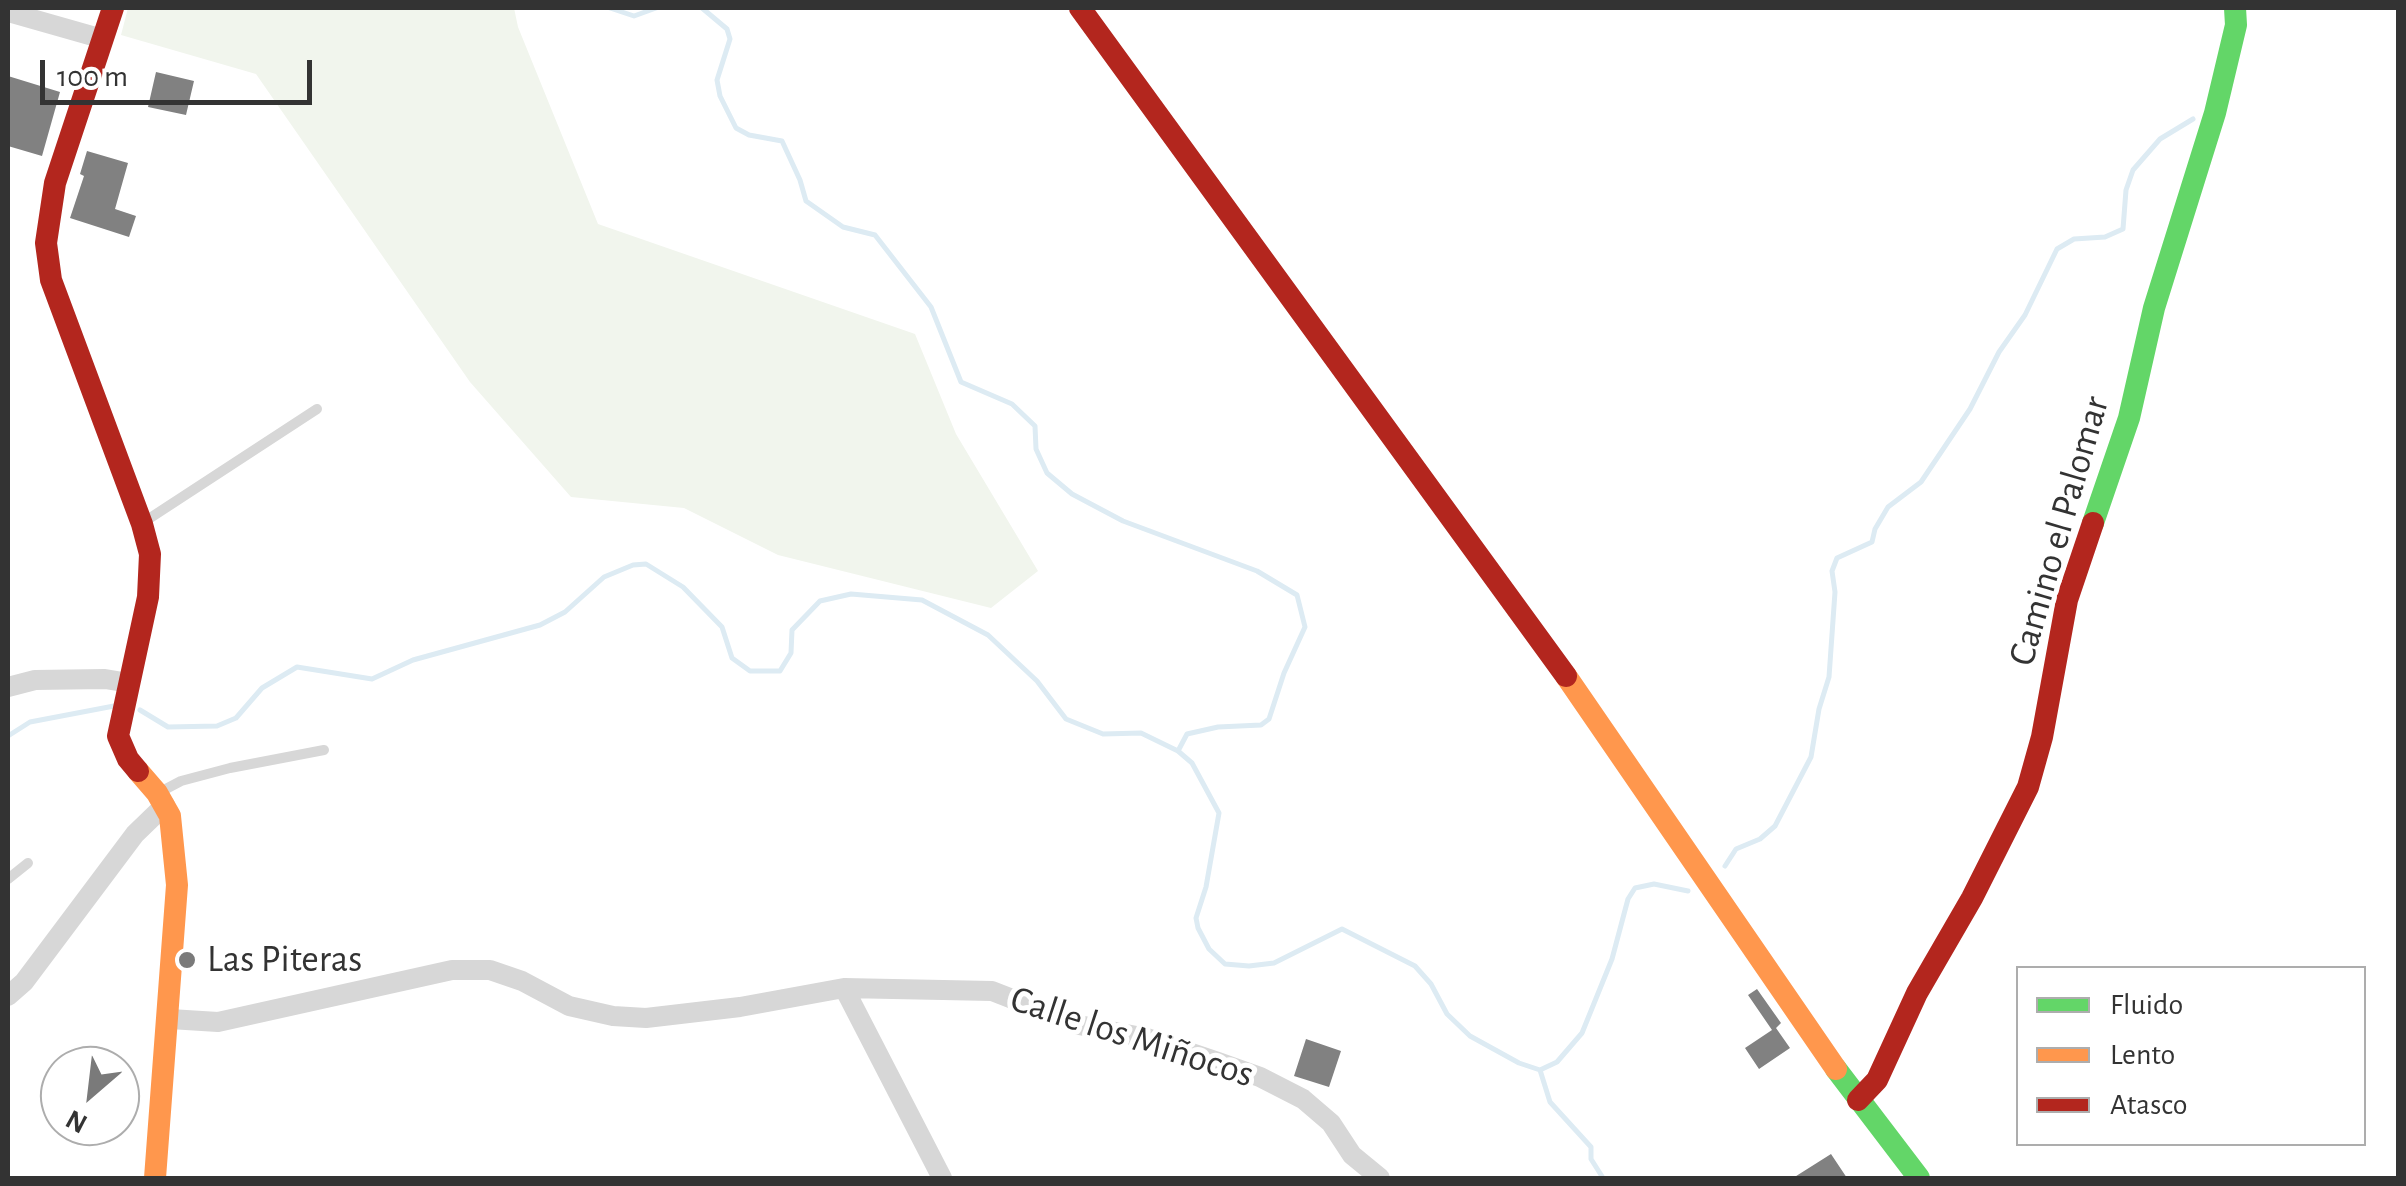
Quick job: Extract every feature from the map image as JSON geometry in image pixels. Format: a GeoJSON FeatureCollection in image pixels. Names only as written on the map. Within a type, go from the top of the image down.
{"type":"FeatureCollection","features":[{"type":"Feature","properties":{"kind":"main road"},"geometry":{"type":"LineString","coordinates":[[112,8],[50,204],[48,263],[142,524],[152,574],[119,722],[120,746],[161,799],[172,835],[178,885],[156,1178]]}},
{"type":"Feature","properties":{"kind":"main road"},"geometry":{"type":"LineString","coordinates":[[1080,8],[1568,679],[1858,1100],[1919,1178]]}},
{"type":"Feature","properties":{"kind":"main road","name":"Camino el Palomar"},"geometry":{"type":"LineString","coordinates":[[1858,1100],[1877,1080],[1917,993],[1972,898],[2028,787],[2042,737],[2067,600],[2129,418],[2154,308],[2215,113],[2236,25],[2234,8]]}},
{"type":"Feature","properties":{"kind":"street"},"geometry":{"type":"LineString","coordinates":[[8,12],[104,39]]}},
{"type":"Feature","properties":{"kind":"street"},"geometry":{"type":"LineString","coordinates":[[8,687],[35,680],[105,679],[129,684]]}},
{"type":"Feature","properties":{"kind":"street"},"geometry":{"type":"LineString","coordinates":[[8,996],[24,982],[161,799]]}},
{"type":"Feature","properties":{"kind":"street","name":"Calle los Miñocos"},"geometry":{"type":"LineString","coordinates":[[170,1019],[218,1022],[452,970],[490,970],[522,981],[569,1006],[613,1016],[646,1018],[844,988],[992,991],[1080,1025],[1147,1038],[1260,1078],[1302,1099],[1332,1123],[1352,1155],[1380,1178]]}},
{"type":"Feature","properties":{"kind":"street"},"geometry":{"type":"LineString","coordinates":[[844,988],[942,1178]]}},
{"type":"Feature","properties":{"kind":"lane"},"geometry":{"type":"LineString","coordinates":[[142,524],[317,409]]}},
{"type":"Feature","properties":{"kind":"lane"},"geometry":{"type":"LineString","coordinates":[[161,799],[181,781],[324,750]]}},
{"type":"Feature","properties":{"kind":"lane"},"geometry":{"type":"LineString","coordinates":[[8,879],[28,864]]}},
{"type":"Feature","properties":{"kind":"shaded area"},"geometry":{"type":"Polygon","coordinates":[[[128,8],[514,8],[518,27],[598,224],[915,334],[956,434],[1038,571],[991,608],[778,555],[684,508],[571,497],[470,382],[256,74],[121,35],[128,8]]]}},
{"type":"Feature","properties":{"kind":"building"},"geometry":{"type":"Polygon","coordinates":[[[156,72],[194,81],[186,115],[148,107],[156,72]]]}},
{"type":"Feature","properties":{"kind":"building"},"geometry":{"type":"Polygon","coordinates":[[[8,76],[60,92],[42,156],[8,146],[8,76]]]}},
{"type":"Feature","properties":{"kind":"building"},"geometry":{"type":"Polygon","coordinates":[[[87,151],[128,163],[115,209],[136,216],[129,237],[70,218],[84,176],[80,174],[87,151]]]}},
{"type":"Feature","properties":{"kind":"building"},"geometry":{"type":"Polygon","coordinates":[[[1757,989],[1781,1023],[1776,1028],[1790,1048],[1759,1069],[1745,1048],[1772,1030],[1748,995],[1757,989]]]}},
{"type":"Feature","properties":{"kind":"building"},"geometry":{"type":"Polygon","coordinates":[[[1306,1039],[1341,1051],[1329,1087],[1294,1076],[1306,1039]]]}},
{"type":"Feature","properties":{"kind":"building"},"geometry":{"type":"Polygon","coordinates":[[[1831,1154],[1847,1178],[1793,1178],[1831,1154]]]}},
{"type":"Feature","properties":{"kind":"waterway"},"geometry":{"type":"LineString","coordinates":[[610,8],[634,16],[656,8]]}},
{"type":"Feature","properties":{"kind":"waterway"},"geometry":{"type":"LineString","coordinates":[[702,8],[727,29],[730,39],[717,80],[720,96],[736,128],[749,135],[782,141],[806,201],[843,227],[875,235],[931,307],[961,382],[1012,404],[1035,426],[1036,449],[1047,473],[1072,494],[1123,521],[1257,571],[1297,595],[1305,627],[1269,719],[1261,725],[1218,727],[1187,734],[1178,751]]}},
{"type":"Feature","properties":{"kind":"waterway"},"geometry":{"type":"LineString","coordinates":[[1725,866],[1736,849],[1760,839],[1775,826],[1811,757],[1829,677],[1835,592],[1832,571],[1837,558],[1872,542],[1888,507],[1921,482],[1970,409],[1999,352],[2025,315],[2057,249],[2074,239],[2105,237],[2123,229],[2126,190],[2133,170],[2160,139],[2193,119]]}},
{"type":"Feature","properties":{"kind":"waterway"},"geometry":{"type":"LineString","coordinates":[[140,710],[168,727],[217,726],[236,718],[262,688],[297,667],[372,679],[413,660],[540,625],[565,612],[604,577],[633,565],[646,564],[683,587],[722,627],[732,658],[750,671],[780,671],[791,653],[792,630],[820,601],[851,594],[922,600],[988,635],[1037,681],[1066,719],[1103,734],[1141,733],[1178,751],[1192,763],[1219,813],[1206,887],[1196,918],[1209,949],[1225,964],[1274,963],[1342,929],[1415,966],[1431,984],[1447,1014],[1470,1036],[1540,1070],[1550,1102],[1591,1147],[1591,1159],[1603,1178]]}},
{"type":"Feature","properties":{"kind":"waterway"},"geometry":{"type":"LineString","coordinates":[[8,736],[30,722],[114,706]]}},
{"type":"Feature","properties":{"kind":"waterway"},"geometry":{"type":"LineString","coordinates":[[1540,1070],[1557,1062],[1582,1033],[1635,888],[1654,884],[1688,891]]}},
{"type":"Feature","properties":{"kind":"traffic: fast"},"geometry":{"type":"LineString","coordinates":[[2093,523],[2129,418],[2154,308],[2215,113],[2236,25],[2235,8]]}},
{"type":"Feature","properties":{"kind":"traffic: fast"},"geometry":{"type":"LineString","coordinates":[[1836,1069],[1919,1178]]}},
{"type":"Feature","properties":{"kind":"traffic: slow"},"geometry":{"type":"LineString","coordinates":[[1566,676],[1836,1069]]}},
{"type":"Feature","properties":{"kind":"traffic: slow"},"geometry":{"type":"LineString","coordinates":[[138,771],[170,816],[177,885],[155,1178]]}},
{"type":"Feature","properties":{"kind":"traffic: jam"},"geometry":{"type":"LineString","coordinates":[[113,8],[55,183],[46,243],[51,280],[150,554],[148,597],[118,736],[138,771]]}},
{"type":"Feature","properties":{"kind":"traffic: jam"},"geometry":{"type":"LineString","coordinates":[[1080,8],[1566,676]]}},
{"type":"Feature","properties":{"kind":"traffic: jam"},"geometry":{"type":"LineString","coordinates":[[1858,1100],[1877,1080],[1917,993],[1972,898],[2028,787],[2042,737],[2067,600],[2093,523]]}},
{"type":"Feature","properties":{"kind":"place","name":"Las Piteras"},"geometry":{"type":"Point","coordinates":[187,960]}}]}
